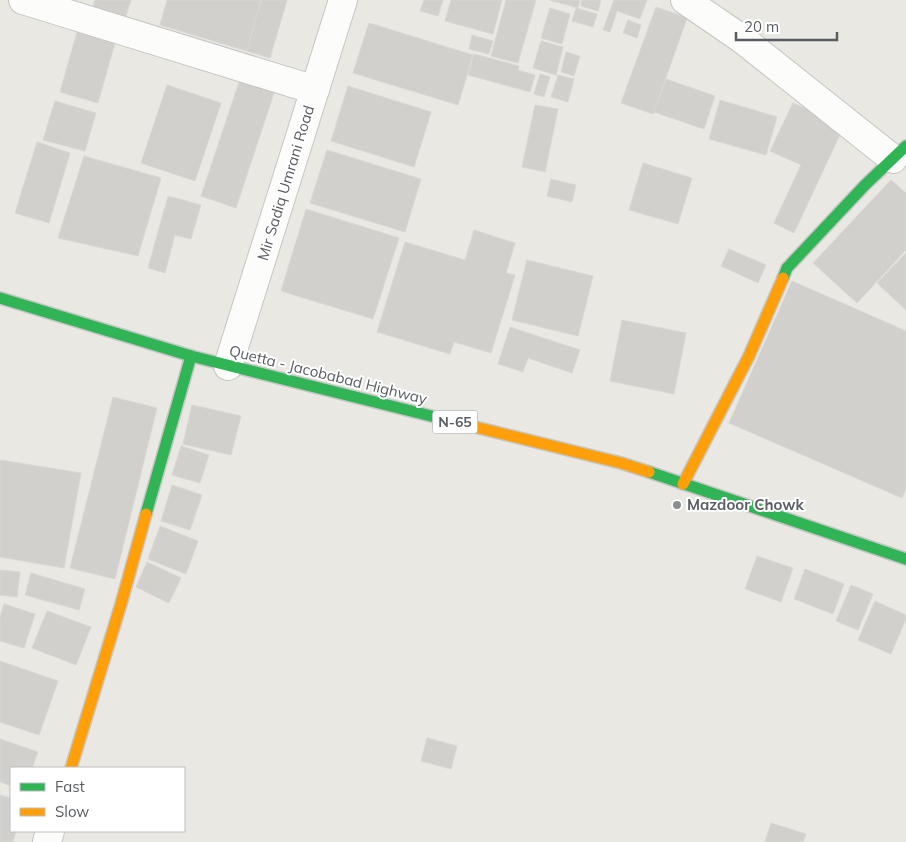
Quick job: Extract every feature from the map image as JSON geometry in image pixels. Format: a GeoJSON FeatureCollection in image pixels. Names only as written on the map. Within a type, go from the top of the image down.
{"type":"FeatureCollection","features":[{"type":"Feature","properties":{"kind":"main road"},"geometry":{"type":"LineString","coordinates":[[683,484],[749,356],[787,268],[899,152]]}},
{"type":"Feature","properties":{"kind":"main road","name":"Quetta - Jacobabad Highway"},"geometry":{"type":"LineString","coordinates":[[0,298],[228,366],[621,463],[906,560]]}},
{"type":"Feature","properties":{"kind":"main road"},"geometry":{"type":"LineString","coordinates":[[71,767],[121,604],[191,356]]}},
{"type":"Feature","properties":{"kind":"street"},"geometry":{"type":"LineString","coordinates":[[23,0],[315,90]]}},
{"type":"Feature","properties":{"kind":"street","name":"Mir Sadiq Umrani Road"},"geometry":{"type":"LineString","coordinates":[[228,366],[343,0]]}},
{"type":"Feature","properties":{"kind":"street"},"geometry":{"type":"LineString","coordinates":[[685,0],[899,152]]}},
{"type":"Feature","properties":{"kind":"building"},"geometry":{"type":"Polygon","coordinates":[[[95,0],[131,0],[125,19],[92,9],[95,0]]]}},
{"type":"Feature","properties":{"kind":"building"},"geometry":{"type":"Polygon","coordinates":[[[167,0],[261,0],[247,51],[160,25],[167,0]]]}},
{"type":"Feature","properties":{"kind":"building"},"geometry":{"type":"Polygon","coordinates":[[[261,0],[287,0],[270,58],[247,51],[261,0]]]}},
{"type":"Feature","properties":{"kind":"building"},"geometry":{"type":"Polygon","coordinates":[[[424,0],[443,0],[438,16],[420,11],[424,0]]]}},
{"type":"Feature","properties":{"kind":"building"},"geometry":{"type":"Polygon","coordinates":[[[451,0],[502,0],[493,34],[445,21],[451,0]]]}},
{"type":"Feature","properties":{"kind":"building"},"geometry":{"type":"Polygon","coordinates":[[[506,0],[536,0],[518,63],[491,56],[506,0]]]}},
{"type":"Feature","properties":{"kind":"building"},"geometry":{"type":"Polygon","coordinates":[[[549,0],[580,0],[578,8],[549,0]]]}},
{"type":"Feature","properties":{"kind":"building"},"geometry":{"type":"Polygon","coordinates":[[[582,0],[601,0],[598,11],[581,6],[582,0]]]}},
{"type":"Feature","properties":{"kind":"building"},"geometry":{"type":"Polygon","coordinates":[[[614,0],[647,0],[640,19],[617,11],[610,32],[603,30],[614,0]]]}},
{"type":"Feature","properties":{"kind":"building"},"geometry":{"type":"Polygon","coordinates":[[[656,7],[687,18],[653,114],[621,103],[656,7]]]}},
{"type":"Feature","properties":{"kind":"building"},"geometry":{"type":"Polygon","coordinates":[[[550,8],[570,14],[562,44],[541,38],[550,8]]]}},
{"type":"Feature","properties":{"kind":"building"},"geometry":{"type":"Polygon","coordinates":[[[576,8],[597,14],[593,27],[572,21],[576,8]]]}},
{"type":"Feature","properties":{"kind":"building"},"geometry":{"type":"Polygon","coordinates":[[[628,20],[641,25],[637,38],[623,33],[628,20]]]}},
{"type":"Feature","properties":{"kind":"building"},"geometry":{"type":"Polygon","coordinates":[[[369,23],[473,55],[458,105],[353,73],[369,23]]]}},
{"type":"Feature","properties":{"kind":"building"},"geometry":{"type":"Polygon","coordinates":[[[77,32],[115,43],[98,103],[60,92],[77,32]]]}},
{"type":"Feature","properties":{"kind":"building"},"geometry":{"type":"Polygon","coordinates":[[[472,35],[493,41],[489,54],[469,49],[472,35]]]}},
{"type":"Feature","properties":{"kind":"building"},"geometry":{"type":"Polygon","coordinates":[[[541,41],[563,47],[556,75],[533,68],[541,41]]]}},
{"type":"Feature","properties":{"kind":"building"},"geometry":{"type":"Polygon","coordinates":[[[566,52],[580,56],[574,76],[561,72],[566,52]]]}},
{"type":"Feature","properties":{"kind":"building"},"geometry":{"type":"Polygon","coordinates":[[[474,54],[519,66],[518,70],[535,75],[530,92],[468,75],[474,54]]]}},
{"type":"Feature","properties":{"kind":"building"},"geometry":{"type":"Polygon","coordinates":[[[540,74],[550,77],[544,97],[534,94],[540,74]]]}},
{"type":"Feature","properties":{"kind":"building"},"geometry":{"type":"Polygon","coordinates":[[[558,75],[574,79],[568,102],[551,97],[558,75]]]}},
{"type":"Feature","properties":{"kind":"building"},"geometry":{"type":"Polygon","coordinates":[[[240,79],[275,90],[236,208],[201,196],[240,79]]]}},
{"type":"Feature","properties":{"kind":"building"},"geometry":{"type":"Polygon","coordinates":[[[666,79],[715,96],[704,129],[654,112],[666,79]]]}},
{"type":"Feature","properties":{"kind":"building"},"geometry":{"type":"Polygon","coordinates":[[[167,85],[221,103],[195,181],[141,163],[167,85]]]}},
{"type":"Feature","properties":{"kind":"building"},"geometry":{"type":"Polygon","coordinates":[[[348,86],[431,112],[414,167],[331,141],[348,86]]]}},
{"type":"Feature","properties":{"kind":"building"},"geometry":{"type":"Polygon","coordinates":[[[720,100],[777,117],[766,155],[709,139],[720,100]]]}},
{"type":"Feature","properties":{"kind":"building"},"geometry":{"type":"Polygon","coordinates":[[[55,101],[96,113],[85,151],[43,140],[55,101]]]}},
{"type":"Feature","properties":{"kind":"building"},"geometry":{"type":"Polygon","coordinates":[[[793,103],[844,126],[794,233],[774,223],[801,165],[770,151],[793,103]]]}},
{"type":"Feature","properties":{"kind":"building"},"geometry":{"type":"Polygon","coordinates":[[[535,105],[558,109],[545,172],[522,167],[535,105]]]}},
{"type":"Feature","properties":{"kind":"building"},"geometry":{"type":"Polygon","coordinates":[[[37,142],[70,153],[49,223],[15,213],[37,142]]]}},
{"type":"Feature","properties":{"kind":"building"},"geometry":{"type":"Polygon","coordinates":[[[327,150],[421,179],[405,232],[310,203],[327,150]]]}},
{"type":"Feature","properties":{"kind":"building"},"geometry":{"type":"Polygon","coordinates":[[[84,156],[161,178],[138,256],[58,238],[84,156]]]}},
{"type":"Feature","properties":{"kind":"building"},"geometry":{"type":"Polygon","coordinates":[[[643,163],[692,178],[678,224],[629,210],[643,163]]]}},
{"type":"Feature","properties":{"kind":"building"},"geometry":{"type":"Polygon","coordinates":[[[551,179],[576,185],[572,202],[547,196],[551,179]]]}},
{"type":"Feature","properties":{"kind":"building"},"geometry":{"type":"Polygon","coordinates":[[[891,180],[906,193],[906,250],[857,303],[813,263],[891,180]]]}},
{"type":"Feature","properties":{"kind":"building"},"geometry":{"type":"Polygon","coordinates":[[[168,196],[201,205],[191,239],[175,235],[165,273],[148,268],[168,196]]]}},
{"type":"Feature","properties":{"kind":"building"},"geometry":{"type":"Polygon","coordinates":[[[306,209],[399,238],[373,319],[281,291],[306,209]]]}},
{"type":"Feature","properties":{"kind":"building"},"geometry":{"type":"Polygon","coordinates":[[[474,230],[515,243],[506,273],[515,275],[491,353],[454,342],[450,354],[377,332],[405,242],[465,260],[474,230]]]}},
{"type":"Feature","properties":{"kind":"building"},"geometry":{"type":"Polygon","coordinates":[[[729,249],[766,265],[758,283],[721,266],[729,249]]]}},
{"type":"Feature","properties":{"kind":"building"},"geometry":{"type":"Polygon","coordinates":[[[906,253],[906,310],[877,283],[906,253]]]}},
{"type":"Feature","properties":{"kind":"building"},"geometry":{"type":"Polygon","coordinates":[[[527,260],[593,276],[578,336],[512,320],[527,260]]]}},
{"type":"Feature","properties":{"kind":"building"},"geometry":{"type":"Polygon","coordinates":[[[792,281],[906,331],[906,488],[902,498],[729,423],[792,281]]]}},
{"type":"Feature","properties":{"kind":"building"},"geometry":{"type":"Polygon","coordinates":[[[622,320],[686,333],[674,394],[610,381],[622,320]]]}},
{"type":"Feature","properties":{"kind":"building"},"geometry":{"type":"Polygon","coordinates":[[[510,327],[580,350],[572,373],[528,358],[523,372],[498,364],[510,327]]]}},
{"type":"Feature","properties":{"kind":"building"},"geometry":{"type":"Polygon","coordinates":[[[113,397],[157,408],[115,579],[70,568],[113,397]]]}},
{"type":"Feature","properties":{"kind":"building"},"geometry":{"type":"Polygon","coordinates":[[[192,405],[241,416],[231,455],[183,444],[192,405]]]}},
{"type":"Feature","properties":{"kind":"building"},"geometry":{"type":"Polygon","coordinates":[[[181,446],[209,455],[200,483],[172,475],[181,446]]]}},
{"type":"Feature","properties":{"kind":"building"},"geometry":{"type":"Polygon","coordinates":[[[0,460],[81,473],[64,568],[0,557],[0,460]]]}},
{"type":"Feature","properties":{"kind":"building"},"geometry":{"type":"Polygon","coordinates":[[[172,485],[202,495],[190,530],[161,521],[172,485]]]}},
{"type":"Feature","properties":{"kind":"building"},"geometry":{"type":"Polygon","coordinates":[[[160,526],[198,541],[186,574],[148,559],[160,526]]]}},
{"type":"Feature","properties":{"kind":"building"},"geometry":{"type":"Polygon","coordinates":[[[757,556],[793,568],[781,602],[745,589],[757,556]]]}},
{"type":"Feature","properties":{"kind":"building"},"geometry":{"type":"Polygon","coordinates":[[[147,562],[181,578],[169,603],[136,587],[147,562]]]}},
{"type":"Feature","properties":{"kind":"building"},"geometry":{"type":"Polygon","coordinates":[[[805,569],[844,584],[833,614],[794,599],[805,569]]]}},
{"type":"Feature","properties":{"kind":"building"},"geometry":{"type":"Polygon","coordinates":[[[0,570],[20,572],[17,597],[0,595],[0,570]]]}},
{"type":"Feature","properties":{"kind":"building"},"geometry":{"type":"Polygon","coordinates":[[[31,573],[85,589],[79,610],[25,595],[31,573]]]}},
{"type":"Feature","properties":{"kind":"building"},"geometry":{"type":"Polygon","coordinates":[[[851,585],[873,594],[858,630],[836,621],[851,585]]]}},
{"type":"Feature","properties":{"kind":"building"},"geometry":{"type":"Polygon","coordinates":[[[875,601],[906,615],[891,654],[858,640],[875,601]]]}},
{"type":"Feature","properties":{"kind":"building"},"geometry":{"type":"Polygon","coordinates":[[[4,604],[35,614],[24,648],[0,641],[0,617],[4,604]]]}},
{"type":"Feature","properties":{"kind":"building"},"geometry":{"type":"Polygon","coordinates":[[[47,611],[91,627],[76,665],[32,648],[47,611]]]}},
{"type":"Feature","properties":{"kind":"building"},"geometry":{"type":"Polygon","coordinates":[[[0,661],[58,681],[39,735],[0,722],[0,661]]]}},
{"type":"Feature","properties":{"kind":"building"},"geometry":{"type":"Polygon","coordinates":[[[427,738],[457,746],[451,769],[421,761],[427,738]]]}},
{"type":"Feature","properties":{"kind":"building"},"geometry":{"type":"Polygon","coordinates":[[[0,739],[38,752],[32,767],[10,767],[10,786],[0,782],[0,739]]]}},
{"type":"Feature","properties":{"kind":"building"},"geometry":{"type":"Polygon","coordinates":[[[0,795],[10,798],[10,832],[16,832],[13,842],[0,842],[0,795]]]}},
{"type":"Feature","properties":{"kind":"building"},"geometry":{"type":"Polygon","coordinates":[[[771,823],[806,834],[803,842],[765,842],[771,823]]]}},
{"type":"Feature","properties":{"kind":"traffic: fast"},"geometry":{"type":"LineString","coordinates":[[783,278],[787,268],[865,185],[906,146]]}},
{"type":"Feature","properties":{"kind":"traffic: fast"},"geometry":{"type":"LineString","coordinates":[[0,298],[191,356],[475,427]]}},
{"type":"Feature","properties":{"kind":"traffic: fast"},"geometry":{"type":"LineString","coordinates":[[146,514],[191,356]]}},
{"type":"Feature","properties":{"kind":"traffic: fast"},"geometry":{"type":"LineString","coordinates":[[649,472],[906,559]]}},
{"type":"Feature","properties":{"kind":"traffic: slow"},"geometry":{"type":"LineString","coordinates":[[683,484],[749,356],[783,278]]}},
{"type":"Feature","properties":{"kind":"traffic: slow"},"geometry":{"type":"LineString","coordinates":[[475,427],[621,463],[649,472]]}},
{"type":"Feature","properties":{"kind":"traffic: slow"},"geometry":{"type":"LineString","coordinates":[[71,767],[121,604],[146,514]]}},
{"type":"Feature","properties":{"kind":"place","name":"Mazdoor Chowk"},"geometry":{"type":"Point","coordinates":[677,505]}}]}
